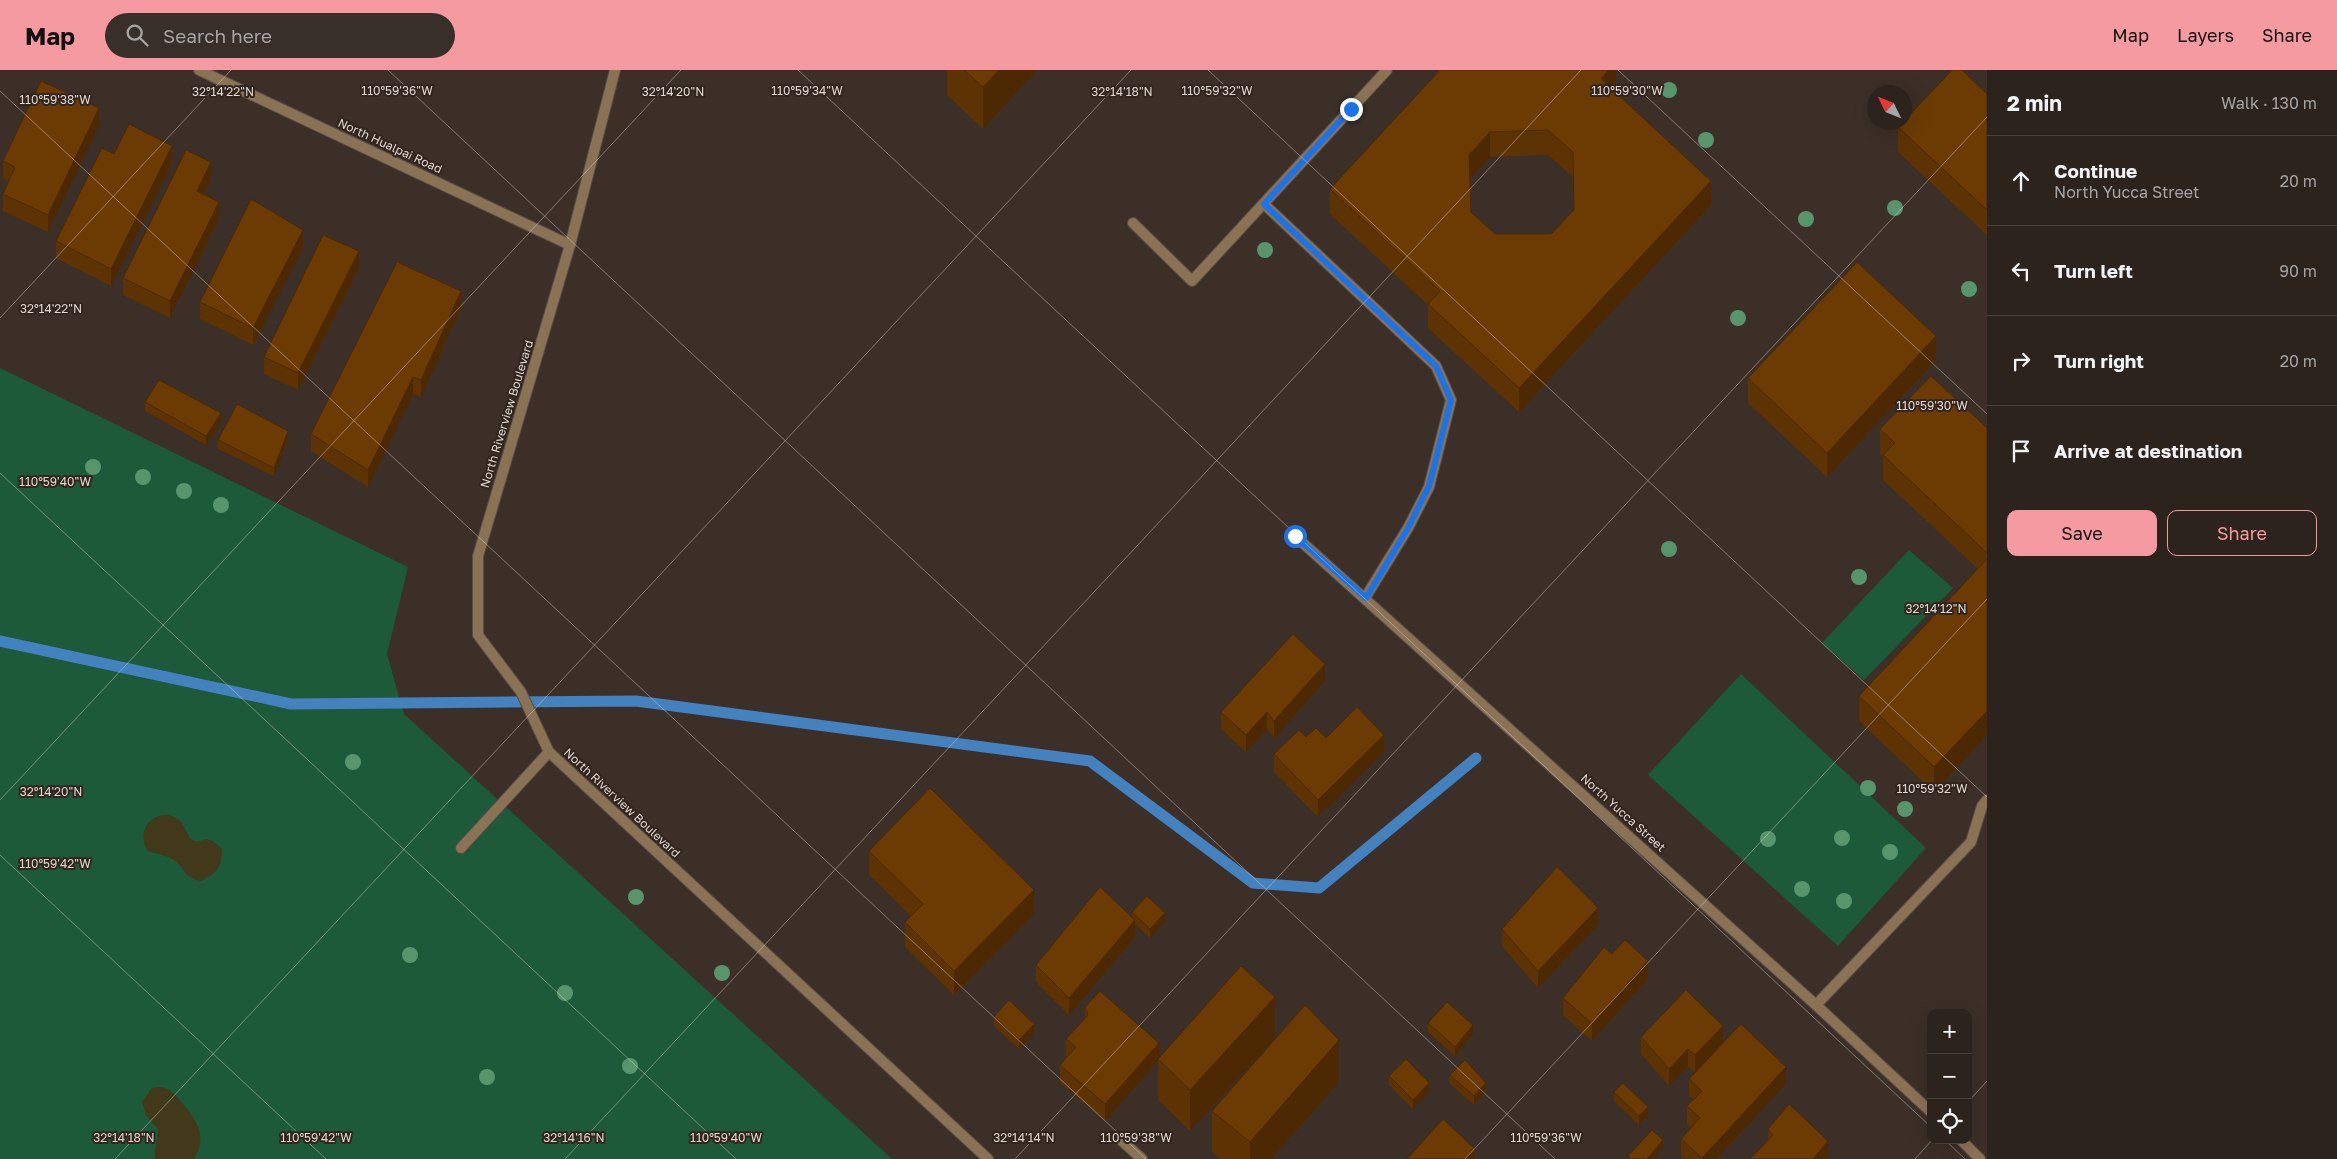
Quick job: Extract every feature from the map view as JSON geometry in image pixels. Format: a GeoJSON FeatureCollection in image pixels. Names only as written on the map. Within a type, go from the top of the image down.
{"type":"FeatureCollection","features":[{"type":"Feature","properties":{"kind":"street","name":"North Hualpai Road"},"geometry":{"type":"LineString","coordinates":[[199,70],[570,245]]}},
{"type":"Feature","properties":{"kind":"street","name":"North Riverview Boulevard"},"geometry":{"type":"LineString","coordinates":[[615,70],[570,245],[478,556],[478,635],[521,692],[549,752],[988,1159]]}},
{"type":"Feature","properties":{"kind":"street"},"geometry":{"type":"LineString","coordinates":[[1133,223],[1192,281],[1387,70]]}},
{"type":"Feature","properties":{"kind":"street"},"geometry":{"type":"LineString","coordinates":[[1264,204],[1436,366],[1451,400],[1429,486],[1408,528],[1366,598]]}},
{"type":"Feature","properties":{"kind":"street","name":"North Yucca Street"},"geometry":{"type":"LineString","coordinates":[[1295,536],[1816,1004],[1927,1108]]}},
{"type":"Feature","properties":{"kind":"street"},"geometry":{"type":"LineString","coordinates":[[461,848],[549,752]]}},
{"type":"Feature","properties":{"kind":"street"},"geometry":{"type":"LineString","coordinates":[[1816,1004],[1971,842],[1982,806],[1987,800]]}},
{"type":"Feature","properties":{"kind":"street"},"geometry":{"type":"LineString","coordinates":[[1121,1140],[1142,1159]]}},
{"type":"Feature","properties":{"kind":"street"},"geometry":{"type":"LineString","coordinates":[[1964,1144],[1980,1159]]}},
{"type":"Feature","properties":{"kind":"green space"},"geometry":{"type":"Polygon","coordinates":[[[0,368],[408,567],[387,654],[404,714],[892,1159],[0,1159],[0,368]]]}},
{"type":"Feature","properties":{"kind":"green space"},"geometry":{"type":"Polygon","coordinates":[[[1909,550],[1953,588],[1864,680],[1822,643],[1909,550]]]}},
{"type":"Feature","properties":{"kind":"green space"},"geometry":{"type":"Polygon","coordinates":[[[1741,674],[1926,848],[1838,946],[1648,775],[1741,674]]]}},
{"type":"Feature","properties":{"kind":"sand"},"geometry":{"type":"Polygon","coordinates":[[[163,815],[173,816],[179,820],[193,840],[206,839],[213,841],[222,849],[220,865],[215,872],[201,881],[188,875],[171,858],[148,851],[144,840],[145,829],[152,820],[163,815]]]}},
{"type":"Feature","properties":{"kind":"sand"},"geometry":{"type":"Polygon","coordinates":[[[157,1087],[166,1088],[172,1092],[196,1122],[199,1129],[200,1143],[194,1159],[155,1159],[158,1129],[146,1115],[142,1102],[151,1089],[157,1087]]]}},
{"type":"Feature","properties":{"kind":"building"},"geometry":{"type":"Polygon","coordinates":[[[964,70],[999,70],[983,87],[964,70]]]}},
{"type":"Feature","properties":{"kind":"building"},"geometry":{"type":"Polygon","coordinates":[[[1440,70],[1609,70],[1601,79],[1711,181],[1519,388],[1428,304],[1440,291],[1330,189],[1440,70]],[[1548,130],[1490,132],[1469,155],[1471,212],[1495,234],[1551,234],[1574,210],[1573,152],[1548,130]]]}},
{"type":"Feature","properties":{"kind":"building"},"geometry":{"type":"Polygon","coordinates":[[[1952,70],[1962,70],[1987,94],[1987,210],[1901,130],[1912,130],[1912,112],[1952,70]]]}},
{"type":"Feature","properties":{"kind":"building"},"geometry":{"type":"Polygon","coordinates":[[[41,81],[99,108],[48,215],[3,194],[15,167],[3,161],[41,81]]]}},
{"type":"Feature","properties":{"kind":"building"},"geometry":{"type":"Polygon","coordinates":[[[129,124],[172,146],[111,269],[56,241],[102,148],[114,154],[129,124]]]}},
{"type":"Feature","properties":{"kind":"building"},"geometry":{"type":"Polygon","coordinates":[[[186,150],[211,162],[197,191],[219,202],[170,301],[123,278],[186,150]]]}},
{"type":"Feature","properties":{"kind":"building"},"geometry":{"type":"Polygon","coordinates":[[[251,199],[303,230],[253,328],[200,302],[251,199]]]}},
{"type":"Feature","properties":{"kind":"building"},"geometry":{"type":"Polygon","coordinates":[[[323,235],[359,251],[298,373],[264,357],[323,235]]]}},
{"type":"Feature","properties":{"kind":"building"},"geometry":{"type":"Polygon","coordinates":[[[397,262],[461,291],[421,380],[413,377],[368,470],[311,434],[397,262]]]}},
{"type":"Feature","properties":{"kind":"building"},"geometry":{"type":"Polygon","coordinates":[[[1857,262],[1936,336],[1827,453],[1748,378],[1857,262]]]}},
{"type":"Feature","properties":{"kind":"building"},"geometry":{"type":"Polygon","coordinates":[[[1931,376],[1987,428],[1987,553],[1883,455],[1895,443],[1880,429],[1931,376]]]}},
{"type":"Feature","properties":{"kind":"building"},"geometry":{"type":"Polygon","coordinates":[[[159,380],[221,413],[206,436],[145,402],[159,380]]]}},
{"type":"Feature","properties":{"kind":"building"},"geometry":{"type":"Polygon","coordinates":[[[237,404],[288,431],[274,468],[218,440],[237,404]]]}},
{"type":"Feature","properties":{"kind":"building"},"geometry":{"type":"Polygon","coordinates":[[[1987,559],[1987,711],[1934,767],[1859,696],[1987,559]]]}},
{"type":"Feature","properties":{"kind":"building"},"geometry":{"type":"Polygon","coordinates":[[[1293,634],[1325,664],[1274,721],[1267,712],[1246,735],[1221,712],[1293,634]]]}},
{"type":"Feature","properties":{"kind":"building"},"geometry":{"type":"Polygon","coordinates":[[[1357,707],[1384,735],[1318,800],[1274,754],[1299,730],[1306,737],[1316,728],[1326,738],[1357,707]]]}},
{"type":"Feature","properties":{"kind":"building"},"geometry":{"type":"Polygon","coordinates":[[[930,788],[1034,890],[954,971],[905,922],[923,904],[869,851],[930,788]]]}},
{"type":"Feature","properties":{"kind":"building"},"geometry":{"type":"Polygon","coordinates":[[[1557,867],[1598,908],[1538,971],[1502,929],[1557,867]]]}},
{"type":"Feature","properties":{"kind":"building"},"geometry":{"type":"Polygon","coordinates":[[[1100,887],[1135,920],[1069,998],[1036,965],[1100,887]]]}},
{"type":"Feature","properties":{"kind":"building"},"geometry":{"type":"Polygon","coordinates":[[[1147,896],[1165,913],[1150,929],[1132,912],[1147,896]]]}},
{"type":"Feature","properties":{"kind":"building"},"geometry":{"type":"Polygon","coordinates":[[[1625,940],[1648,961],[1592,1024],[1563,998],[1604,947],[1612,954],[1625,940]]]}},
{"type":"Feature","properties":{"kind":"building"},"geometry":{"type":"Polygon","coordinates":[[[1241,966],[1275,997],[1190,1090],[1158,1059],[1241,966]]]}},
{"type":"Feature","properties":{"kind":"building"},"geometry":{"type":"Polygon","coordinates":[[[1686,990],[1723,1026],[1695,1055],[1688,1049],[1669,1069],[1641,1037],[1686,990]]]}},
{"type":"Feature","properties":{"kind":"building"},"geometry":{"type":"Polygon","coordinates":[[[1100,991],[1159,1043],[1105,1104],[1060,1065],[1076,1047],[1066,1039],[1088,1015],[1085,1007],[1100,991]]]}},
{"type":"Feature","properties":{"kind":"building"},"geometry":{"type":"Polygon","coordinates":[[[1009,1000],[1034,1024],[1019,1040],[994,1017],[1009,1000]]]}},
{"type":"Feature","properties":{"kind":"building"},"geometry":{"type":"Polygon","coordinates":[[[1447,1002],[1473,1025],[1455,1047],[1428,1023],[1447,1002]]]}},
{"type":"Feature","properties":{"kind":"building"},"geometry":{"type":"Polygon","coordinates":[[[1305,1005],[1339,1040],[1250,1142],[1212,1111],[1305,1005]]]}},
{"type":"Feature","properties":{"kind":"building"},"geometry":{"type":"Polygon","coordinates":[[[1741,1024],[1786,1067],[1702,1158],[1681,1139],[1700,1118],[1687,1106],[1702,1091],[1689,1079],[1741,1024]]]}},
{"type":"Feature","properties":{"kind":"building"},"geometry":{"type":"Polygon","coordinates":[[[1406,1059],[1429,1083],[1413,1100],[1389,1076],[1406,1059]]]}},
{"type":"Feature","properties":{"kind":"building"},"geometry":{"type":"Polygon","coordinates":[[[1465,1060],[1486,1083],[1474,1096],[1450,1075],[1465,1060]]]}},
{"type":"Feature","properties":{"kind":"building"},"geometry":{"type":"Polygon","coordinates":[[[1623,1083],[1648,1107],[1639,1116],[1614,1092],[1623,1083]]]}},
{"type":"Feature","properties":{"kind":"building"},"geometry":{"type":"Polygon","coordinates":[[[1789,1104],[1828,1141],[1813,1159],[1750,1159],[1773,1135],[1768,1129],[1789,1104]]]}},
{"type":"Feature","properties":{"kind":"building"},"geometry":{"type":"Polygon","coordinates":[[[1443,1119],[1475,1149],[1465,1159],[1407,1159],[1443,1119]]]}},
{"type":"Feature","properties":{"kind":"building"},"geometry":{"type":"Polygon","coordinates":[[[1652,1130],[1663,1140],[1647,1159],[1631,1159],[1628,1156],[1652,1130]]]}},
{"type":"Feature","properties":{"kind":"waterway"},"geometry":{"type":"LineString","coordinates":[[0,641],[291,704],[636,701],[1090,761],[1253,883],[1319,888],[1476,758]]}},
{"type":"Feature","properties":{"kind":"route"},"geometry":{"type":"LineString","coordinates":[[1295,536],[1366,598],[1408,528],[1429,486],[1451,400],[1436,366],[1264,204],[1351,109]]}}]}
